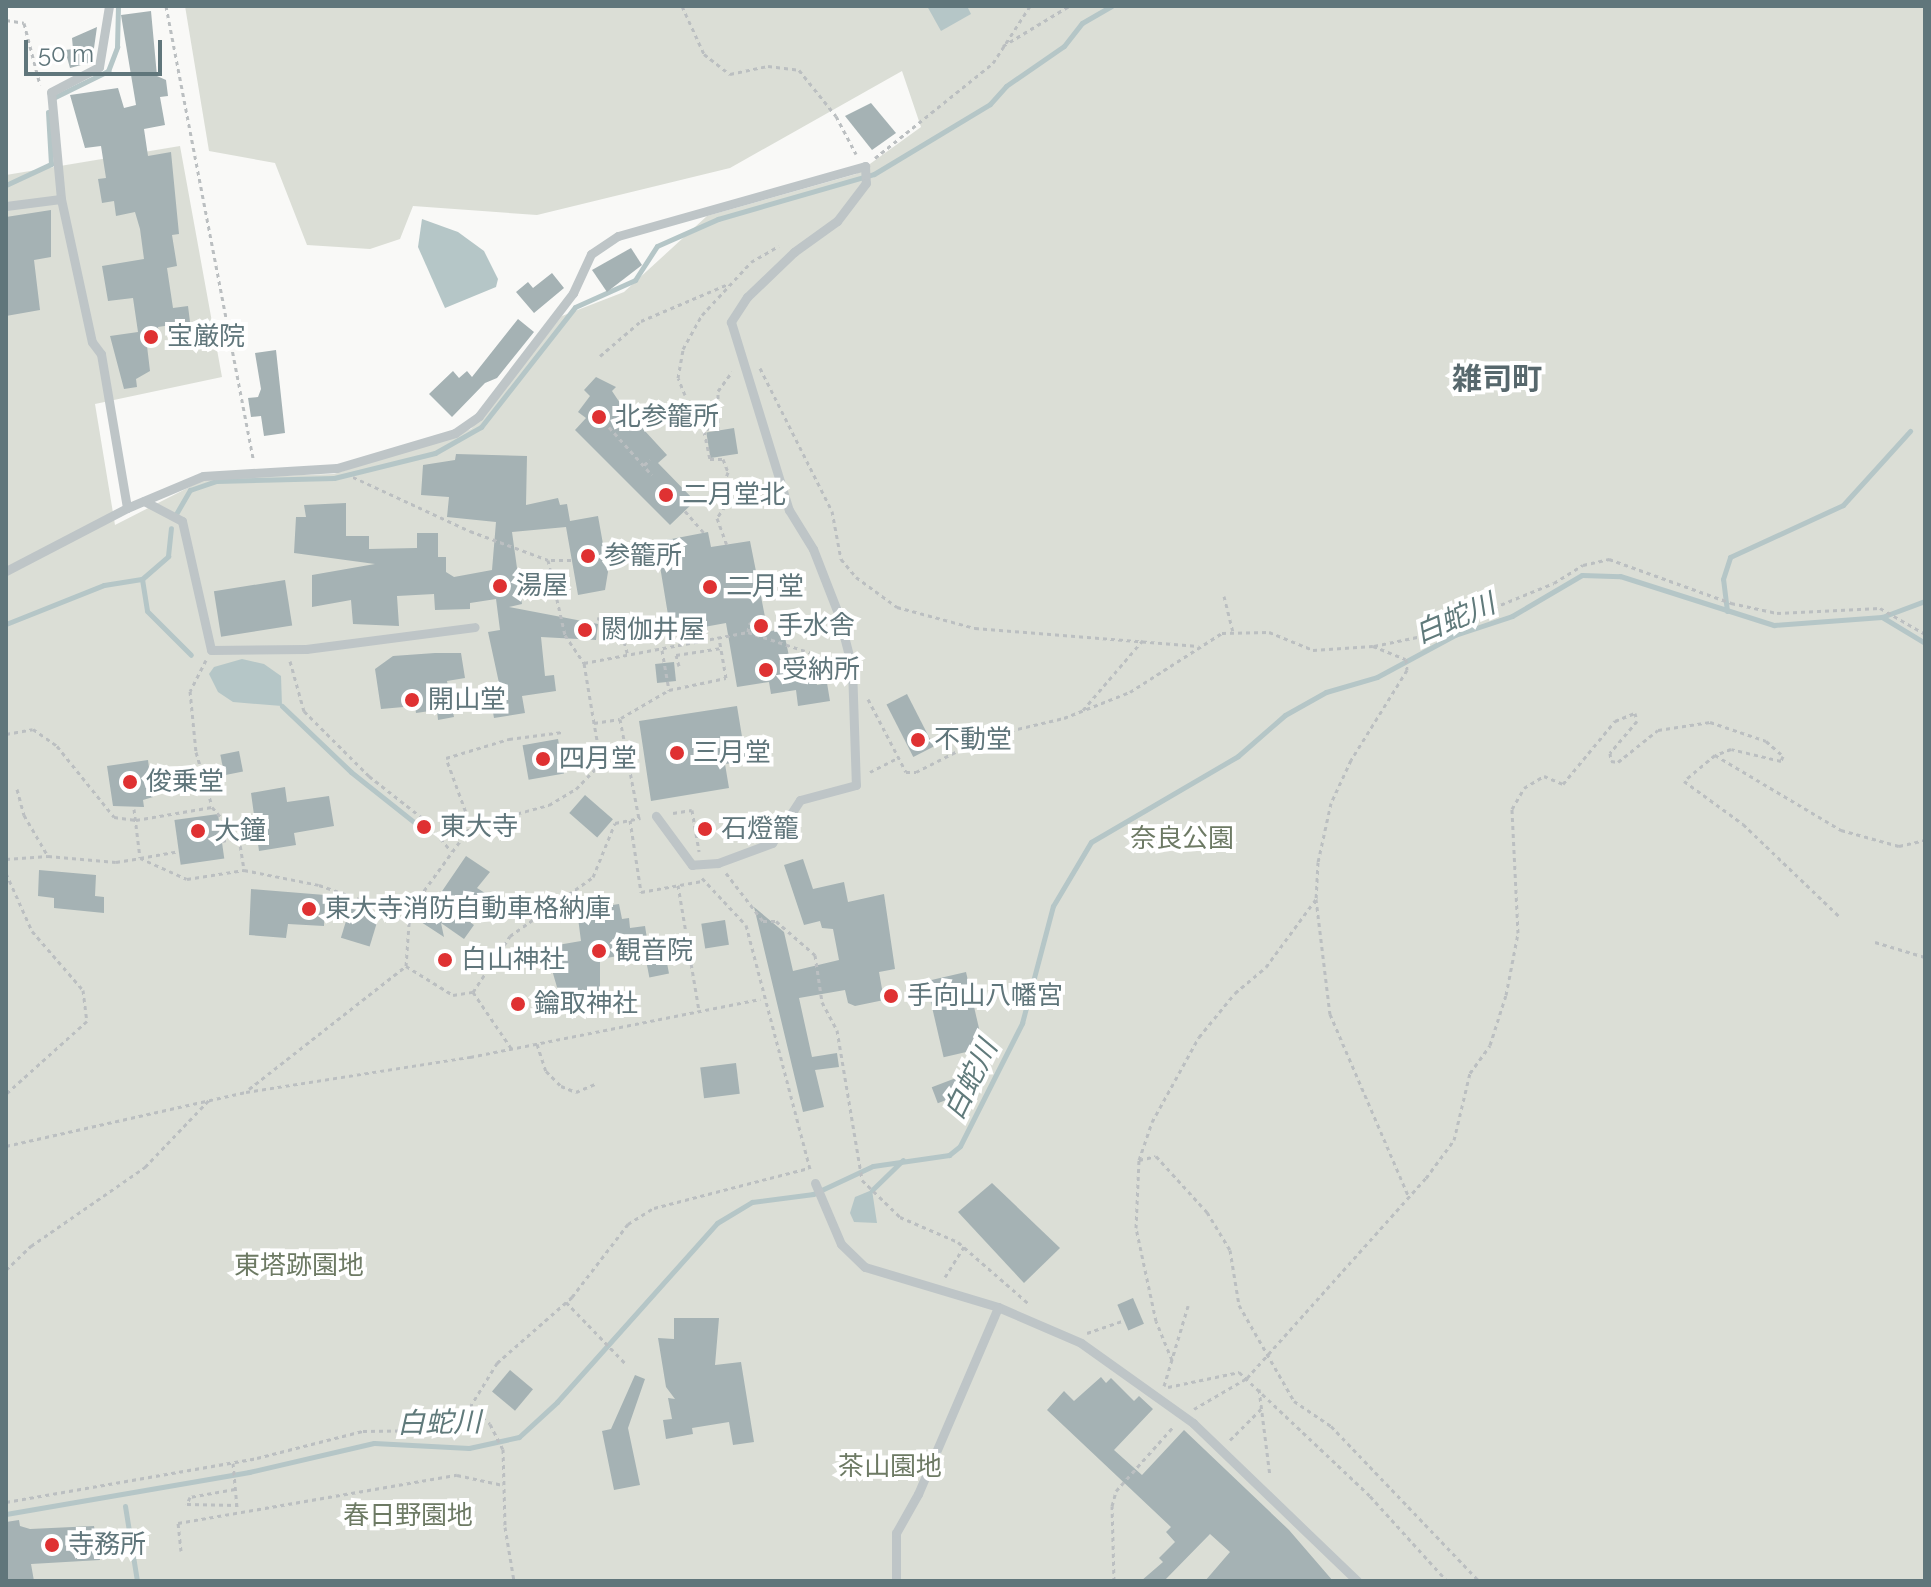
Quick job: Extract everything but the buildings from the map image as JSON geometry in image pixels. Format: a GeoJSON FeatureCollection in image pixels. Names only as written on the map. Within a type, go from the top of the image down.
{"type":"FeatureCollection","features":[{"type":"Feature","properties":{"kind":"lane"},"geometry":{"type":"LineString","coordinates":[[109,6],[99,67],[51,92],[61,199],[92,342],[101,354],[127,508]]}},
{"type":"Feature","properties":{"kind":"lane"},"geometry":{"type":"LineString","coordinates":[[6,571],[127,508],[203,476],[337,468],[455,433],[479,416],[573,293],[591,254],[618,236],[865,174]]}},
{"type":"Feature","properties":{"kind":"lane"},"geometry":{"type":"LineString","coordinates":[[656,816],[692,865],[718,863],[772,843],[800,800],[850,789],[855,779],[852,667],[838,613],[813,549],[789,510],[774,446],[741,359],[731,322],[747,297],[794,252],[837,221],[865,174]]}},
{"type":"Feature","properties":{"kind":"lane"},"geometry":{"type":"LineString","coordinates":[[6,206],[61,199]]}},
{"type":"Feature","properties":{"kind":"lane"},"geometry":{"type":"LineString","coordinates":[[144,501],[182,521],[211,650],[286,648],[475,627]]}},
{"type":"Feature","properties":{"kind":"lane"},"geometry":{"type":"LineString","coordinates":[[815,1183],[841,1244],[865,1267],[998,1307],[1047,1331],[1081,1343],[1162,1392],[1271,1494],[1357,1581]]}},
{"type":"Feature","properties":{"kind":"lane"},"geometry":{"type":"LineString","coordinates":[[896,1581],[896,1533],[918,1494],[998,1307]]}},
{"type":"Feature","properties":{"kind":"path"},"geometry":{"type":"LineString","coordinates":[[166,6],[255,471]]}},
{"type":"Feature","properties":{"kind":"path"},"geometry":{"type":"LineString","coordinates":[[682,6],[704,54],[730,74],[768,66],[799,70],[836,116],[865,174],[975,80],[1030,6]]}},
{"type":"Feature","properties":{"kind":"path"},"geometry":{"type":"LineString","coordinates":[[1003,46],[1069,6]]}},
{"type":"Feature","properties":{"kind":"path"},"geometry":{"type":"LineString","coordinates":[[6,20],[24,23],[39,85],[51,92]]}},
{"type":"Feature","properties":{"kind":"path"},"geometry":{"type":"LineString","coordinates":[[600,356],[641,321],[731,283]]}},
{"type":"Feature","properties":{"kind":"path"},"geometry":{"type":"LineString","coordinates":[[718,430],[718,391],[741,359]]}},
{"type":"Feature","properties":{"kind":"path"},"geometry":{"type":"LineString","coordinates":[[756,363],[793,424],[832,511],[841,559],[856,577],[897,607],[975,628],[1198,646]]}},
{"type":"Feature","properties":{"kind":"path"},"geometry":{"type":"LineString","coordinates":[[716,423],[704,431],[710,459],[723,459],[728,472],[722,489],[725,506],[717,518],[727,545]]}},
{"type":"Feature","properties":{"kind":"path"},"geometry":{"type":"LineString","coordinates":[[609,427],[652,475]]}},
{"type":"Feature","properties":{"kind":"path"},"geometry":{"type":"LineString","coordinates":[[644,465],[650,460]]}},
{"type":"Feature","properties":{"kind":"path"},"geometry":{"type":"LineString","coordinates":[[356,479],[470,531],[548,560],[571,560]]}},
{"type":"Feature","properties":{"kind":"path"},"geometry":{"type":"LineString","coordinates":[[685,511],[704,533]]}},
{"type":"Feature","properties":{"kind":"path"},"geometry":{"type":"LineString","coordinates":[[855,779],[899,757],[906,772],[916,772],[987,736],[1083,711],[1130,692],[1198,646],[1233,631],[1269,632],[1313,650],[1373,646],[1427,635],[1554,583],[1583,565],[1609,559],[1731,603],[1777,613],[1855,607],[1886,611],[1925,634]]}},
{"type":"Feature","properties":{"kind":"path"},"geometry":{"type":"LineString","coordinates":[[246,1092],[406,966],[410,910],[471,826],[549,805],[576,789],[601,763],[584,663],[565,635],[548,560]]}},
{"type":"Feature","properties":{"kind":"path"},"geometry":{"type":"LineString","coordinates":[[1224,596],[1233,631]]}},
{"type":"Feature","properties":{"kind":"path"},"geometry":{"type":"LineString","coordinates":[[597,618],[620,626],[628,656]]}},
{"type":"Feature","properties":{"kind":"path"},"geometry":{"type":"LineString","coordinates":[[748,632],[749,624],[759,618]]}},
{"type":"Feature","properties":{"kind":"path"},"geometry":{"type":"LineString","coordinates":[[682,631],[685,645]]}},
{"type":"Feature","properties":{"kind":"path"},"geometry":{"type":"LineString","coordinates":[[584,663],[748,632]]}},
{"type":"Feature","properties":{"kind":"path"},"geometry":{"type":"LineString","coordinates":[[748,632],[754,638],[785,642]]}},
{"type":"Feature","properties":{"kind":"path"},"geometry":{"type":"LineString","coordinates":[[594,723],[620,719],[669,690],[726,678],[719,638]]}},
{"type":"Feature","properties":{"kind":"path"},"geometry":{"type":"LineString","coordinates":[[1083,711],[1143,640]]}},
{"type":"Feature","properties":{"kind":"path"},"geometry":{"type":"LineString","coordinates":[[1373,646],[1406,659],[1407,670],[1351,760],[1331,803],[1318,862],[1316,899],[1330,1014],[1409,1197]]}},
{"type":"Feature","properties":{"kind":"path"},"geometry":{"type":"LineString","coordinates":[[286,648],[304,711],[369,776],[425,820],[451,851]]}},
{"type":"Feature","properties":{"kind":"path"},"geometry":{"type":"LineString","coordinates":[[679,666],[676,655],[721,648]]}},
{"type":"Feature","properties":{"kind":"path"},"geometry":{"type":"LineString","coordinates":[[662,649],[669,690]]}},
{"type":"Feature","properties":{"kind":"path"},"geometry":{"type":"LineString","coordinates":[[211,650],[190,691],[196,752],[212,807],[239,838],[244,870]]}},
{"type":"Feature","properties":{"kind":"path"},"geometry":{"type":"LineString","coordinates":[[1114,1581],[1116,1491],[1184,1415],[1247,1378],[1409,1197],[1454,1140],[1470,1073],[1490,1045],[1506,995],[1518,933],[1512,809],[1524,788],[1544,776],[1563,784],[1615,721],[1635,713],[1637,721],[1610,753],[1611,761],[1618,762],[1658,730],[1710,722],[1766,741],[1783,756],[1781,761],[1731,749],[1715,755],[1684,781],[1743,824],[1839,916]]}},
{"type":"Feature","properties":{"kind":"path"},"geometry":{"type":"LineString","coordinates":[[620,719],[639,819]]}},
{"type":"Feature","properties":{"kind":"path"},"geometry":{"type":"LineString","coordinates":[[6,734],[33,729],[57,746],[114,817],[136,820],[212,807]]}},
{"type":"Feature","properties":{"kind":"path"},"geometry":{"type":"LineString","coordinates":[[471,826],[446,758],[509,739],[563,732]]}},
{"type":"Feature","properties":{"kind":"path"},"geometry":{"type":"LineString","coordinates":[[570,751],[598,746]]}},
{"type":"Feature","properties":{"kind":"path"},"geometry":{"type":"LineString","coordinates":[[1715,755],[1851,834],[1899,846],[1925,840]]}},
{"type":"Feature","properties":{"kind":"path"},"geometry":{"type":"LineString","coordinates":[[1925,785],[1925,807]]}},
{"type":"Feature","properties":{"kind":"path"},"geometry":{"type":"LineString","coordinates":[[17,789],[24,815],[48,856]]}},
{"type":"Feature","properties":{"kind":"path"},"geometry":{"type":"LineString","coordinates":[[134,809],[140,858]]}},
{"type":"Feature","properties":{"kind":"path"},"geometry":{"type":"LineString","coordinates":[[425,820],[431,815]]}},
{"type":"Feature","properties":{"kind":"path"},"geometry":{"type":"LineString","coordinates":[[406,966],[453,995],[473,992],[510,936],[593,877],[615,823],[630,820],[641,892],[702,881]]}},
{"type":"Feature","properties":{"kind":"path"},"geometry":{"type":"LineString","coordinates":[[222,841],[256,834]]}},
{"type":"Feature","properties":{"kind":"path"},"geometry":{"type":"LineString","coordinates":[[6,859],[48,856],[116,862],[178,851]]}},
{"type":"Feature","properties":{"kind":"path"},"geometry":{"type":"LineString","coordinates":[[140,858],[187,879],[244,870],[319,885],[387,909],[410,910]]}},
{"type":"Feature","properties":{"kind":"path"},"geometry":{"type":"LineString","coordinates":[[718,863],[763,921],[776,921],[815,955],[822,1002],[840,1044],[860,1167],[870,1187],[900,1217],[964,1247],[1028,1302],[1047,1331]]}},
{"type":"Feature","properties":{"kind":"path"},"geometry":{"type":"LineString","coordinates":[[701,865],[702,881],[746,925],[761,999],[815,1183]]}},
{"type":"Feature","properties":{"kind":"path"},"geometry":{"type":"LineString","coordinates":[[6,873],[32,931],[83,990],[87,1021],[81,1032],[6,1094]]}},
{"type":"Feature","properties":{"kind":"path"},"geometry":{"type":"LineString","coordinates":[[678,885],[699,1010]]}},
{"type":"Feature","properties":{"kind":"path"},"geometry":{"type":"LineString","coordinates":[[1172,1360],[1156,1321],[1136,1228],[1139,1160],[1152,1122],[1199,1037],[1235,993],[1266,967],[1316,899]]}},
{"type":"Feature","properties":{"kind":"path"},"geometry":{"type":"LineString","coordinates":[[1875,942],[1925,957]]}},
{"type":"Feature","properties":{"kind":"path"},"geometry":{"type":"LineString","coordinates":[[473,992],[511,1049]]}},
{"type":"Feature","properties":{"kind":"path"},"geometry":{"type":"LineString","coordinates":[[6,1146],[210,1099],[511,1049],[761,999]]}},
{"type":"Feature","properties":{"kind":"path"},"geometry":{"type":"LineString","coordinates":[[537,1044],[546,1071],[561,1086],[576,1092],[595,1084]]}},
{"type":"Feature","properties":{"kind":"path"},"geometry":{"type":"LineString","coordinates":[[6,1270],[31,1246],[145,1167],[210,1099]]}},
{"type":"Feature","properties":{"kind":"path"},"geometry":{"type":"LineString","coordinates":[[1139,1160],[1156,1156],[1207,1212],[1230,1250],[1239,1305],[1269,1352],[1294,1401],[1331,1426],[1479,1581]]}},
{"type":"Feature","properties":{"kind":"path"},"geometry":{"type":"LineString","coordinates":[[6,1502],[233,1463],[363,1431],[440,1430],[470,1407],[497,1363],[566,1302],[628,1224],[654,1208],[809,1168]]}},
{"type":"Feature","properties":{"kind":"path"},"geometry":{"type":"LineString","coordinates":[[938,1289],[964,1247]]}},
{"type":"Feature","properties":{"kind":"path"},"geometry":{"type":"LineString","coordinates":[[566,1302],[604,1337],[625,1363]]}},
{"type":"Feature","properties":{"kind":"path"},"geometry":{"type":"LineString","coordinates":[[1162,1392],[1188,1306]]}},
{"type":"Feature","properties":{"kind":"path"},"geometry":{"type":"LineString","coordinates":[[1081,1343],[1090,1328],[1124,1320]]}},
{"type":"Feature","properties":{"kind":"path"},"geometry":{"type":"LineString","coordinates":[[1162,1392],[1239,1372],[1447,1581]]}},
{"type":"Feature","properties":{"kind":"path"},"geometry":{"type":"LineString","coordinates":[[1259,1389],[1271,1494]]}},
{"type":"Feature","properties":{"kind":"path"},"geometry":{"type":"LineString","coordinates":[[470,1407],[495,1434],[503,1449],[503,1485],[514,1581]]}},
{"type":"Feature","properties":{"kind":"path"},"geometry":{"type":"LineString","coordinates":[[1221,1449],[1262,1408]]}},
{"type":"Feature","properties":{"kind":"path"},"geometry":{"type":"LineString","coordinates":[[233,1463],[237,1512]]}},
{"type":"Feature","properties":{"kind":"path"},"geometry":{"type":"LineString","coordinates":[[181,1551],[178,1523],[457,1475],[503,1485]]}},
{"type":"Feature","properties":{"kind":"path"},"geometry":{"type":"LineString","coordinates":[[235,1489],[190,1497],[187,1504],[237,1505]]}},
{"type":"Feature","properties":{"kind":"green space","name":"奈良公園"},"geometry":{"type":"Polygon","coordinates":[[[185,6],[1925,6],[1925,1581],[6,1581],[6,175],[180,146],[222,377],[95,404],[115,525],[207,478],[334,474],[471,429],[562,316],[624,292],[707,216],[856,174],[921,127],[902,71],[730,168],[537,215],[413,206],[400,239],[370,249],[307,245],[275,163],[209,151],[185,6]]]}},
{"type":"Feature","properties":{"kind":"shaded area"},"geometry":{"type":"Polygon","coordinates":[[[927,6],[967,6],[971,14],[941,31],[927,6]]]}},
{"type":"Feature","properties":{"kind":"shaded area"},"geometry":{"type":"Polygon","coordinates":[[[422,219],[458,232],[484,251],[498,279],[496,287],[445,308],[418,247],[422,219]]]}},
{"type":"Feature","properties":{"kind":"shaded area"},"geometry":{"type":"Polygon","coordinates":[[[242,659],[264,664],[281,676],[282,706],[233,702],[218,692],[209,674],[214,667],[242,659]]]}},
{"type":"Feature","properties":{"kind":"shaded area"},"geometry":{"type":"Polygon","coordinates":[[[872,1190],[877,1223],[854,1222],[850,1213],[855,1197],[872,1190]]]}},
{"type":"Feature","properties":{"kind":"waterway"},"geometry":{"type":"LineString","coordinates":[[51,99],[108,71],[117,47],[118,6]]}},
{"type":"Feature","properties":{"kind":"waterway"},"geometry":{"type":"LineString","coordinates":[[176,514],[190,490],[216,481],[334,478],[435,453],[481,427],[575,307],[635,280],[657,246],[718,219],[874,174],[990,104],[1006,86],[1064,46],[1082,23],[1112,6]]}},
{"type":"Feature","properties":{"kind":"waterway"},"geometry":{"type":"LineString","coordinates":[[6,185],[51,164],[48,112]]}},
{"type":"Feature","properties":{"kind":"waterway"},"geometry":{"type":"LineString","coordinates":[[1727,611],[1723,579],[1730,557],[1843,505],[1910,431]]}},
{"type":"Feature","properties":{"kind":"waterway"},"geometry":{"type":"LineString","coordinates":[[142,579],[168,556],[171,528]]}},
{"type":"Feature","properties":{"kind":"waterway","name":"白蛇川"},"geometry":{"type":"LineString","coordinates":[[6,1514],[249,1472],[374,1443],[469,1448],[519,1437],[557,1402],[717,1223],[752,1202],[813,1194],[873,1166],[949,1155],[960,1146],[1022,1023],[1053,906],[1091,842],[1238,756],[1285,715],[1326,692],[1377,677],[1455,635],[1512,616],[1582,575],[1620,576],[1774,625],[1882,617],[1925,601]]}},
{"type":"Feature","properties":{"kind":"waterway"},"geometry":{"type":"LineString","coordinates":[[6,624],[104,585],[142,579],[147,611],[191,655]]}},
{"type":"Feature","properties":{"kind":"waterway"},"geometry":{"type":"LineString","coordinates":[[1882,617],[1925,643]]}},
{"type":"Feature","properties":{"kind":"waterway"},"geometry":{"type":"LineString","coordinates":[[282,706],[351,772],[424,830]]}},
{"type":"Feature","properties":{"kind":"waterway"},"geometry":{"type":"LineString","coordinates":[[872,1190],[903,1160]]}},
{"type":"Feature","properties":{"kind":"waterway"},"geometry":{"type":"LineString","coordinates":[[125,1506],[137,1581]]}},
{"type":"Feature","properties":{"kind":"place","name":"宝厳院"},"geometry":{"type":"Point","coordinates":[151,337]}},
{"type":"Feature","properties":{"kind":"place","name":"北参籠所"},"geometry":{"type":"Point","coordinates":[599,417]}},
{"type":"Feature","properties":{"kind":"place","name":"二月堂北"},"geometry":{"type":"Point","coordinates":[666,495]}},
{"type":"Feature","properties":{"kind":"place","name":"参籠所"},"geometry":{"type":"Point","coordinates":[588,556]}},
{"type":"Feature","properties":{"kind":"place","name":"湯屋"},"geometry":{"type":"Point","coordinates":[500,586]}},
{"type":"Feature","properties":{"kind":"place","name":"二月堂"},"geometry":{"type":"Point","coordinates":[710,587]}},
{"type":"Feature","properties":{"kind":"place","name":"手水舎"},"geometry":{"type":"Point","coordinates":[761,626]}},
{"type":"Feature","properties":{"kind":"place","name":"閼伽井屋"},"geometry":{"type":"Point","coordinates":[585,630]}},
{"type":"Feature","properties":{"kind":"place","name":"受納所"},"geometry":{"type":"Point","coordinates":[766,670]}},
{"type":"Feature","properties":{"kind":"place","name":"開山堂"},"geometry":{"type":"Point","coordinates":[412,700]}},
{"type":"Feature","properties":{"kind":"place","name":"不動堂"},"geometry":{"type":"Point","coordinates":[918,740]}},
{"type":"Feature","properties":{"kind":"place","name":"三月堂"},"geometry":{"type":"Point","coordinates":[677,753]}},
{"type":"Feature","properties":{"kind":"place","name":"四月堂"},"geometry":{"type":"Point","coordinates":[543,759]}},
{"type":"Feature","properties":{"kind":"place","name":"俊乗堂"},"geometry":{"type":"Point","coordinates":[130,782]}},
{"type":"Feature","properties":{"kind":"place","name":"東大寺"},"geometry":{"type":"Point","coordinates":[424,827]}},
{"type":"Feature","properties":{"kind":"place","name":"石燈籠"},"geometry":{"type":"Point","coordinates":[705,829]}},
{"type":"Feature","properties":{"kind":"place","name":"大鐘"},"geometry":{"type":"Point","coordinates":[198,831]}},
{"type":"Feature","properties":{"kind":"place","name":"東大寺消防自動車格納庫"},"geometry":{"type":"Point","coordinates":[309,909]}},
{"type":"Feature","properties":{"kind":"place","name":"観音院"},"geometry":{"type":"Point","coordinates":[599,951]}},
{"type":"Feature","properties":{"kind":"place","name":"白山神社"},"geometry":{"type":"Point","coordinates":[445,960]}},
{"type":"Feature","properties":{"kind":"place","name":"手向山八幡宮"},"geometry":{"type":"Point","coordinates":[891,996]}},
{"type":"Feature","properties":{"kind":"place","name":"鑰取神社"},"geometry":{"type":"Point","coordinates":[518,1004]}},
{"type":"Feature","properties":{"kind":"place","name":"寺務所"},"geometry":{"type":"Point","coordinates":[52,1545]}},
{"type":"Feature","properties":{"kind":"district","name":"雑司町"},"geometry":{"type":"Point","coordinates":[1497,379]}},
{"type":"Feature","properties":{"kind":"park label","name":"東塔跡園地"},"geometry":{"type":"Point","coordinates":[299,1266]}},
{"type":"Feature","properties":{"kind":"park label","name":"茶山園地"},"geometry":{"type":"Point","coordinates":[890,1467]}},
{"type":"Feature","properties":{"kind":"park label","name":"春日野園地"},"geometry":{"type":"Point","coordinates":[408,1516]}}]}
